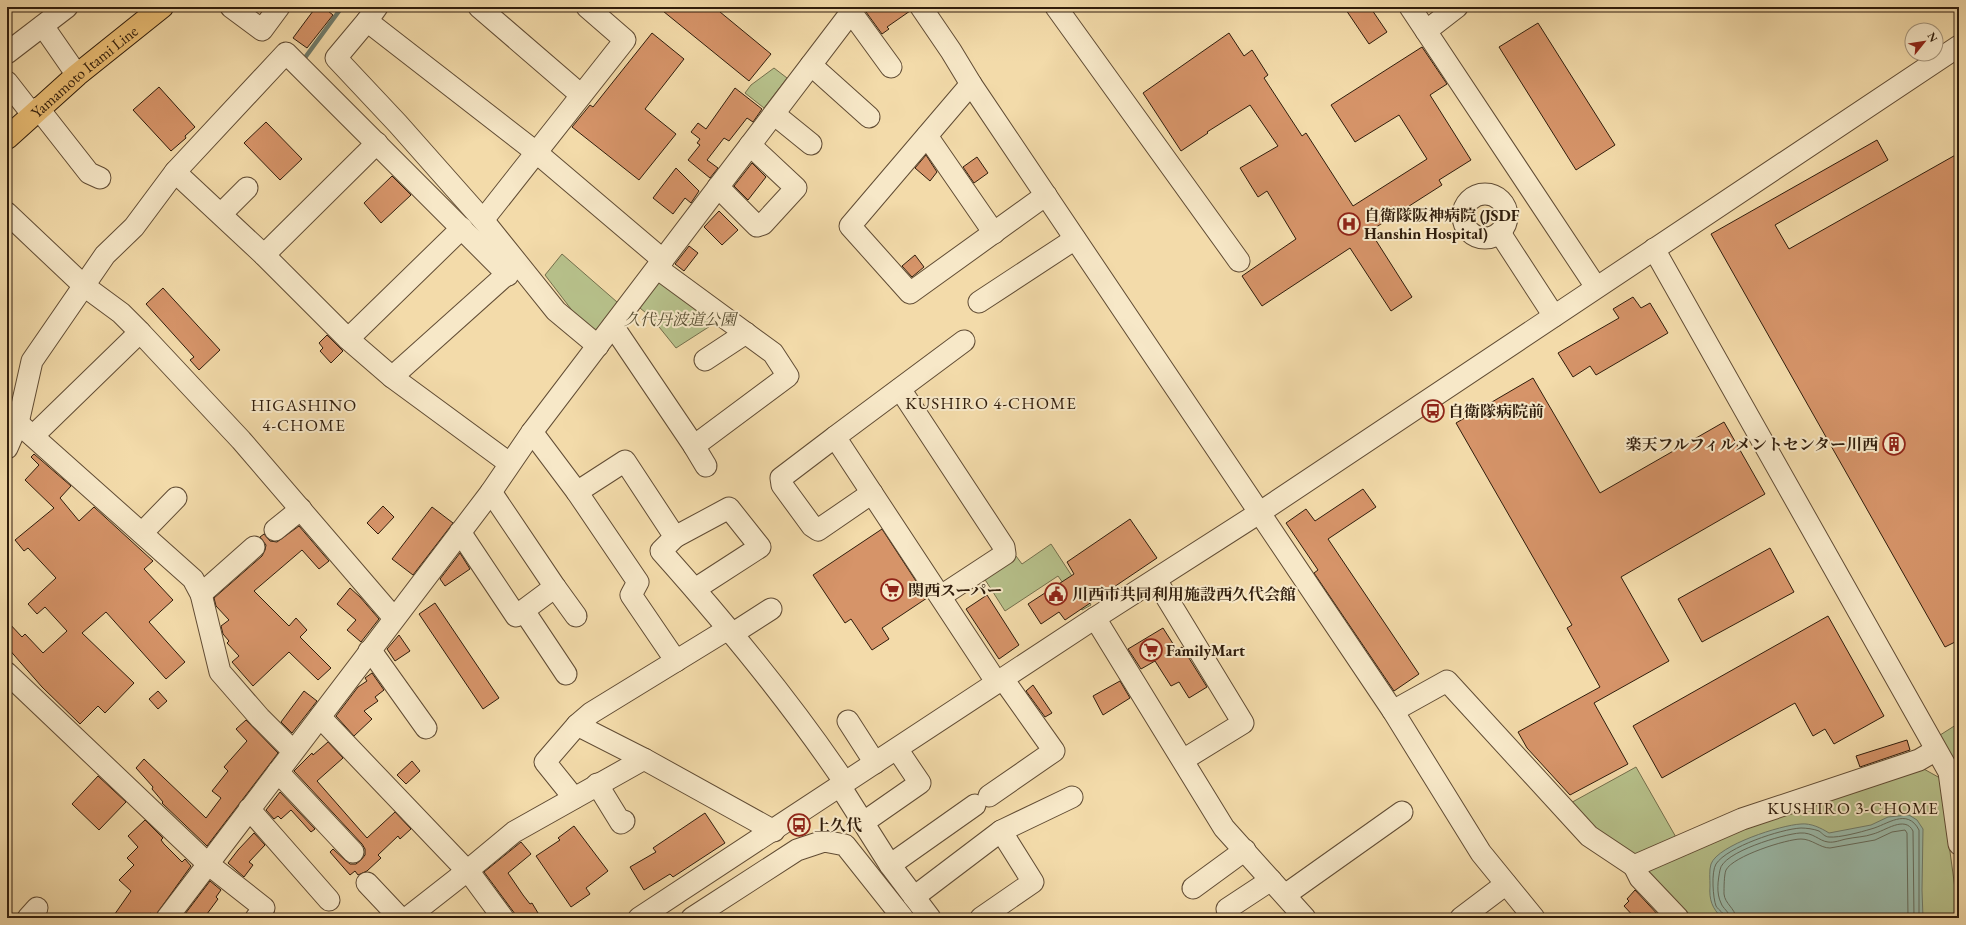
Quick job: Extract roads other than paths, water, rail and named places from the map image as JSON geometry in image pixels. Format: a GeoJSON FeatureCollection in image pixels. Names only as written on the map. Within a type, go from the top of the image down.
{"type":"FeatureCollection","features":[{"type":"Feature","properties":{"kind":"main road","name":"Yamamoto Itami Line"},"geometry":{"type":"LineString","coordinates":[[7,138],[35,111],[77,75],[162,7]]}},
{"type":"Feature","properties":{"kind":"street"},"geometry":{"type":"LineString","coordinates":[[7,54],[67,7]]}},
{"type":"Feature","properties":{"kind":"street"},"geometry":{"type":"LineString","coordinates":[[231,7],[262,30],[279,7]]}},
{"type":"Feature","properties":{"kind":"street"},"geometry":{"type":"LineString","coordinates":[[479,7],[581,95]]}},
{"type":"Feature","properties":{"kind":"street"},"geometry":{"type":"LineString","coordinates":[[483,220],[537,154],[581,95],[626,40],[587,7]]}},
{"type":"Feature","properties":{"kind":"street"},"geometry":{"type":"LineString","coordinates":[[921,7],[971,84],[1393,711],[1481,853],[1534,918]]}},
{"type":"Feature","properties":{"kind":"street"},"geometry":{"type":"LineString","coordinates":[[1056,7],[1239,261]]}},
{"type":"Feature","properties":{"kind":"street"},"geometry":{"type":"LineString","coordinates":[[1410,7],[1596,287]]}},
{"type":"Feature","properties":{"kind":"street"},"geometry":{"type":"LineString","coordinates":[[1426,32],[1457,7]]}},
{"type":"Feature","properties":{"kind":"street"},"geometry":{"type":"LineString","coordinates":[[168,918],[249,809],[491,492],[509,463],[532,432],[853,9],[890,67]]}},
{"type":"Feature","properties":{"kind":"street"},"geometry":{"type":"LineString","coordinates":[[514,269],[483,220],[398,124],[331,53],[372,14],[537,154],[660,264],[746,333],[773,352],[793,373],[694,446]]}},
{"type":"Feature","properties":{"kind":"street"},"geometry":{"type":"LineString","coordinates":[[43,26],[77,75]]}},
{"type":"Feature","properties":{"kind":"street"},"geometry":{"type":"LineString","coordinates":[[639,918],[1095,618],[1259,513],[1959,46]]}},
{"type":"Feature","properties":{"kind":"street"},"geometry":{"type":"LineString","coordinates":[[7,448],[19,424],[32,361],[83,286],[105,255],[134,227],[175,172],[286,53],[462,228],[514,269],[556,311],[598,346]]}},
{"type":"Feature","properties":{"kind":"street"},"geometry":{"type":"LineString","coordinates":[[811,65],[869,117]]}},
{"type":"Feature","properties":{"kind":"street"},"geometry":{"type":"LineString","coordinates":[[7,82],[35,111],[89,173],[100,178]]}},
{"type":"Feature","properties":{"kind":"street"},"geometry":{"type":"LineString","coordinates":[[971,84],[850,226],[910,293],[1046,195]]}},
{"type":"Feature","properties":{"kind":"street"},"geometry":{"type":"LineString","coordinates":[[774,114],[811,144]]}},
{"type":"Feature","properties":{"kind":"street"},"geometry":{"type":"LineString","coordinates":[[927,136],[994,233]]}},
{"type":"Feature","properties":{"kind":"street"},"geometry":{"type":"LineString","coordinates":[[264,255],[341,185],[377,143]]}},
{"type":"Feature","properties":{"kind":"street"},"geometry":{"type":"LineString","coordinates":[[718,187],[757,226],[763,224],[796,188],[750,145]]}},
{"type":"Feature","properties":{"kind":"street"},"geometry":{"type":"LineString","coordinates":[[175,172],[264,255],[348,339],[392,377],[509,463]]}},
{"type":"Feature","properties":{"kind":"street"},"geometry":{"type":"LineString","coordinates":[[1500,199],[1527,182]]}},
{"type":"Feature","properties":{"kind":"street"},"geometry":{"type":"LineString","coordinates":[[221,214],[247,188]]}},
{"type":"Feature","properties":{"kind":"street"},"geometry":{"type":"LineString","coordinates":[[1491,194],[1500,199],[1506,208],[1508,216],[1500,233],[1488,238],[1480,238],[1471,233],[1464,222],[1463,213],[1465,205],[1474,196],[1491,194]]}},
{"type":"Feature","properties":{"kind":"street"},"geometry":{"type":"LineString","coordinates":[[7,213],[83,286],[121,313],[140,332],[241,440],[394,618]]}},
{"type":"Feature","properties":{"kind":"street"},"geometry":{"type":"LineString","coordinates":[[348,339],[462,228]]}},
{"type":"Feature","properties":{"kind":"street"},"geometry":{"type":"LineString","coordinates":[[1500,233],[1554,316]]}},
{"type":"Feature","properties":{"kind":"street"},"geometry":{"type":"LineString","coordinates":[[979,302],[993,284],[1075,239]]}},
{"type":"Feature","properties":{"kind":"street"},"geometry":{"type":"LineString","coordinates":[[1654,249],[1936,750],[1954,769],[1959,844]]}},
{"type":"Feature","properties":{"kind":"street"},"geometry":{"type":"LineString","coordinates":[[392,377],[514,269]]}},
{"type":"Feature","properties":{"kind":"street"},"geometry":{"type":"LineString","coordinates":[[613,326],[706,466]]}},
{"type":"Feature","properties":{"kind":"street"},"geometry":{"type":"LineString","coordinates":[[19,424],[140,332]]}},
{"type":"Feature","properties":{"kind":"street"},"geometry":{"type":"LineString","coordinates":[[706,360],[746,333]]}},
{"type":"Feature","properties":{"kind":"street"},"geometry":{"type":"LineString","coordinates":[[872,493],[818,530],[812,526],[782,485],[781,478],[964,341]]}},
{"type":"Feature","properties":{"kind":"street"},"geometry":{"type":"LineString","coordinates":[[900,389],[1004,547],[1005,554],[941,596]]}},
{"type":"Feature","properties":{"kind":"street"},"geometry":{"type":"LineString","coordinates":[[19,424],[193,579],[201,594],[220,672],[260,718],[294,751]]}},
{"type":"Feature","properties":{"kind":"street"},"geometry":{"type":"LineString","coordinates":[[532,432],[577,492],[638,582],[631,595],[676,661]]}},
{"type":"Feature","properties":{"kind":"street"},"geometry":{"type":"LineString","coordinates":[[835,437],[941,596],[1000,681],[1054,751],[890,865]]}},
{"type":"Feature","properties":{"kind":"street"},"geometry":{"type":"LineString","coordinates":[[577,492],[625,461],[675,537]]}},
{"type":"Feature","properties":{"kind":"street"},"geometry":{"type":"LineString","coordinates":[[491,492],[576,616]]}},
{"type":"Feature","properties":{"kind":"street"},"geometry":{"type":"LineString","coordinates":[[142,533],[176,498]]}},
{"type":"Feature","properties":{"kind":"street"},"geometry":{"type":"LineString","coordinates":[[695,589],[760,547],[729,508],[675,537],[661,551],[730,631],[811,732],[890,865],[930,918]]}},
{"type":"Feature","properties":{"kind":"street"},"geometry":{"type":"LineString","coordinates":[[275,530],[300,509]]}},
{"type":"Feature","properties":{"kind":"street"},"geometry":{"type":"LineString","coordinates":[[460,532],[516,616],[556,587]]}},
{"type":"Feature","properties":{"kind":"street"},"geometry":{"type":"LineString","coordinates":[[201,594],[254,547]]}},
{"type":"Feature","properties":{"kind":"street"},"geometry":{"type":"LineString","coordinates":[[1156,580],[1243,723],[1183,760]]}},
{"type":"Feature","properties":{"kind":"street"},"geometry":{"type":"LineString","coordinates":[[574,798],[545,762],[577,725],[591,713],[676,661],[771,608]]}},
{"type":"Feature","properties":{"kind":"street"},"geometry":{"type":"LineString","coordinates":[[524,611],[566,674]]}},
{"type":"Feature","properties":{"kind":"street"},"geometry":{"type":"LineString","coordinates":[[1095,618],[1224,828],[1305,918]]}},
{"type":"Feature","properties":{"kind":"street"},"geometry":{"type":"LineString","coordinates":[[369,652],[376,658],[426,728]]}},
{"type":"Feature","properties":{"kind":"street"},"geometry":{"type":"LineString","coordinates":[[7,672],[208,864],[264,908],[256,918]]}},
{"type":"Feature","properties":{"kind":"street"},"geometry":{"type":"LineString","coordinates":[[1393,711],[1447,682],[1589,836],[1634,866],[1640,878],[1678,918]]}},
{"type":"Feature","properties":{"kind":"street"},"geometry":{"type":"LineString","coordinates":[[320,717],[467,871],[503,918]]}},
{"type":"Feature","properties":{"kind":"street"},"geometry":{"type":"LineString","coordinates":[[848,721],[875,763]]}},
{"type":"Feature","properties":{"kind":"street"},"geometry":{"type":"LineString","coordinates":[[577,725],[644,759],[774,830]]}},
{"type":"Feature","properties":{"kind":"street"},"geometry":{"type":"LineString","coordinates":[[864,822],[920,783],[896,749]]}},
{"type":"Feature","properties":{"kind":"street"},"geometry":{"type":"LineString","coordinates":[[1634,866],[1742,819],[1919,760],[1936,750]]}},
{"type":"Feature","properties":{"kind":"street"},"geometry":{"type":"LineString","coordinates":[[406,918],[467,871],[514,832],[597,784],[644,759]]}},
{"type":"Feature","properties":{"kind":"street"},"geometry":{"type":"LineString","coordinates":[[278,772],[353,852]]}},
{"type":"Feature","properties":{"kind":"street"},"geometry":{"type":"LineString","coordinates":[[597,784],[621,822]]}},
{"type":"Feature","properties":{"kind":"street"},"geometry":{"type":"LineString","coordinates":[[914,897],[1001,831],[1072,797]]}},
{"type":"Feature","properties":{"kind":"street"},"geometry":{"type":"LineString","coordinates":[[249,809],[329,900]]}},
{"type":"Feature","properties":{"kind":"street"},"geometry":{"type":"LineString","coordinates":[[1227,910],[1278,887],[1402,812]]}},
{"type":"Feature","properties":{"kind":"street"},"geometry":{"type":"LineString","coordinates":[[981,918],[1033,882],[1001,831]]}},
{"type":"Feature","properties":{"kind":"street"},"geometry":{"type":"LineString","coordinates":[[692,918],[797,850],[824,840],[845,845],[903,918]]}},
{"type":"Feature","properties":{"kind":"street"},"geometry":{"type":"LineString","coordinates":[[1194,888],[1245,850]]}},
{"type":"Feature","properties":{"kind":"street"},"geometry":{"type":"LineString","coordinates":[[367,883],[400,918]]}},
{"type":"Feature","properties":{"kind":"street"},"geometry":{"type":"LineString","coordinates":[[1462,918],[1506,884]]}},
{"type":"Feature","properties":{"kind":"water"},"geometry":{"type":"Polygon","coordinates":[[[1909,815],[1917,820],[1923,829],[1923,918],[1722,918],[1712,904],[1710,896],[1711,864],[1716,857],[1737,843],[1766,832],[1792,825],[1808,824],[1829,833],[1871,825],[1888,817],[1909,815]]]}},
{"type":"Feature","properties":{"kind":"waterway"},"geometry":{"type":"LineString","coordinates":[[304,59],[342,7]]}},
{"type":"Feature","properties":{"kind":"place","name":"自衛隊阪神病院 (JSDF Hanshin Hospital)"},"geometry":{"type":"Point","coordinates":[1349,224]}},
{"type":"Feature","properties":{"kind":"place","name":"自衛隊病院前"},"geometry":{"type":"Point","coordinates":[1433,411]}},
{"type":"Feature","properties":{"kind":"place","name":"楽天フルフィルメントセンター川西"},"geometry":{"type":"Point","coordinates":[1894,444]}},
{"type":"Feature","properties":{"kind":"place","name":"関西スーパー"},"geometry":{"type":"Point","coordinates":[892,590]}},
{"type":"Feature","properties":{"kind":"place","name":"川西市共同利用施設西久代会館"},"geometry":{"type":"Point","coordinates":[1056,594]}},
{"type":"Feature","properties":{"kind":"place","name":"FamilyMart"},"geometry":{"type":"Point","coordinates":[1151,650]}},
{"type":"Feature","properties":{"kind":"place","name":"上久代"},"geometry":{"type":"Point","coordinates":[799,825]}},
{"type":"Feature","properties":{"kind":"district","name":"KUSHIRO 4-CHOME"},"geometry":{"type":"Point","coordinates":[991,403]}},
{"type":"Feature","properties":{"kind":"district","name":"HIGASHINO 4-CHOME"},"geometry":{"type":"Point","coordinates":[304,415]}},
{"type":"Feature","properties":{"kind":"district","name":"KUSHIRO 3-CHOME"},"geometry":{"type":"Point","coordinates":[1853,808]}},
{"type":"Feature","properties":{"kind":"park label","name":"久代丹波道公園"},"geometry":{"type":"Point","coordinates":[680,319]}}]}
